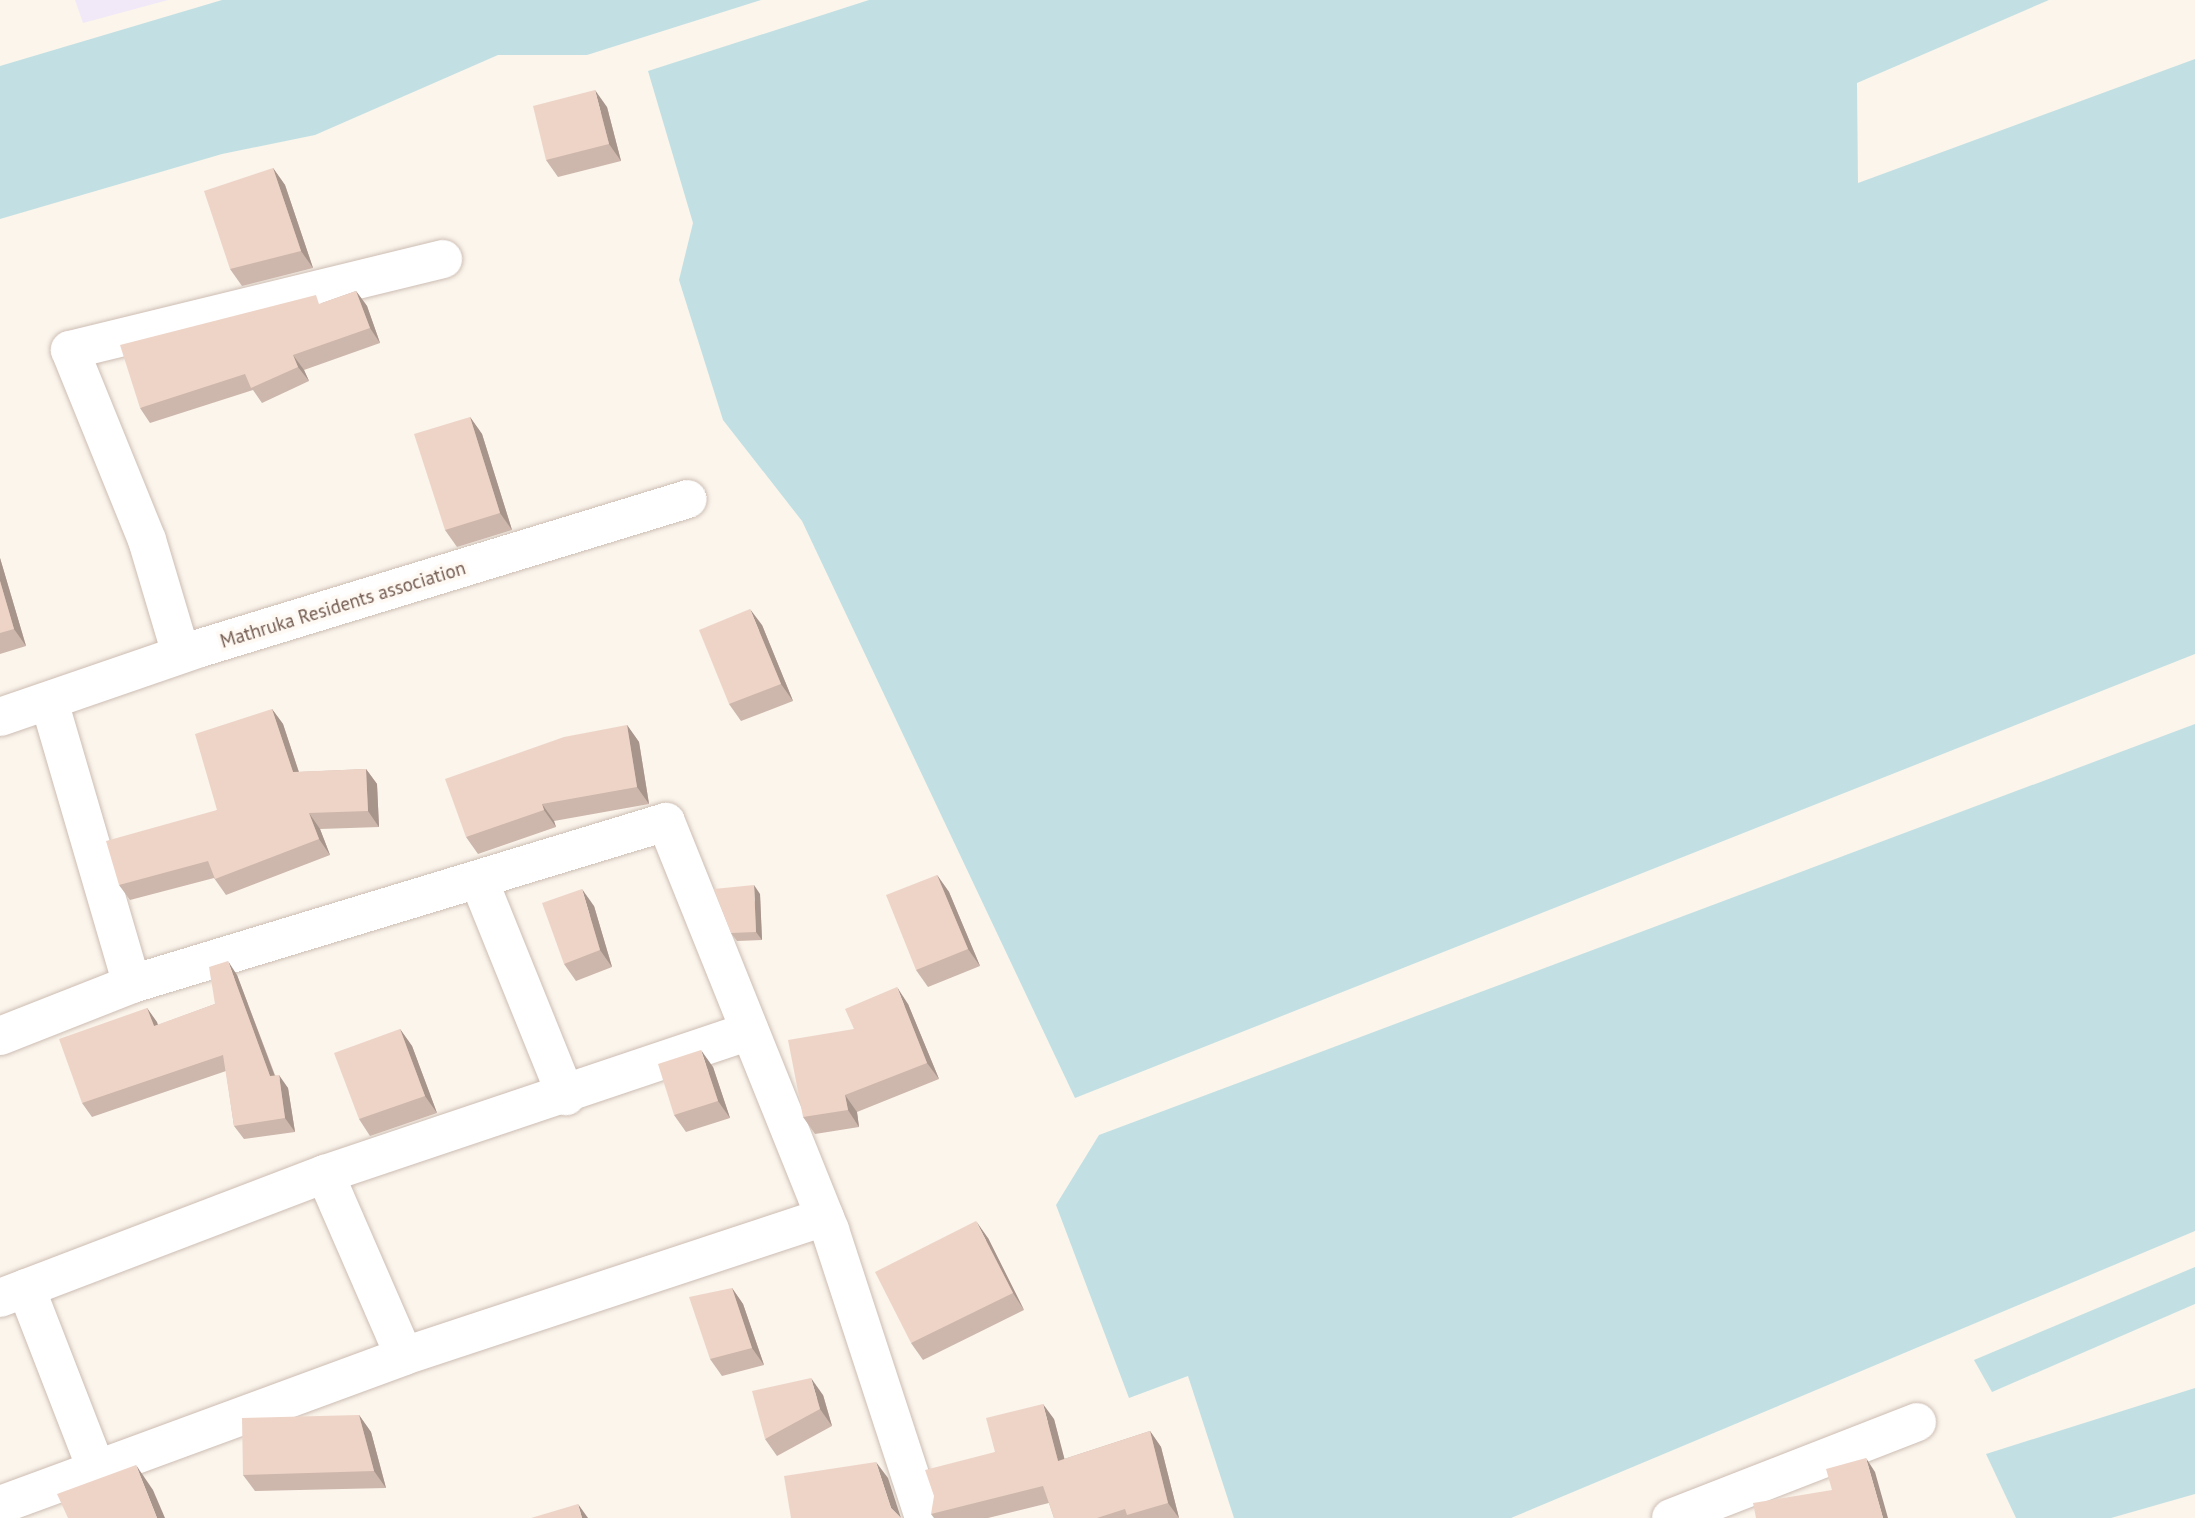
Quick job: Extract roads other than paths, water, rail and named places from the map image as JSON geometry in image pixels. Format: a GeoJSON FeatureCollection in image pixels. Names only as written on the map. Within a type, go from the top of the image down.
{"type":"FeatureCollection","features":[{"type":"Feature","properties":{"kind":"street"},"geometry":{"type":"LineString","coordinates":[[181,654],[147,540],[71,350],[443,259]]}},
{"type":"Feature","properties":{"kind":"street","name":"Mathruka Residents association"},"geometry":{"type":"LineString","coordinates":[[0,717],[181,654],[688,499]]}},
{"type":"Feature","properties":{"kind":"street"},"geometry":{"type":"LineString","coordinates":[[49,701],[132,984]]}},
{"type":"Feature","properties":{"kind":"street"},"geometry":{"type":"LineString","coordinates":[[0,1036],[132,984],[480,883],[667,822],[825,1217],[924,1518]]}},
{"type":"Feature","properties":{"kind":"street"},"geometry":{"type":"LineString","coordinates":[[480,883],[566,1096]]}},
{"type":"Feature","properties":{"kind":"street"},"geometry":{"type":"LineString","coordinates":[[97,1471],[13,1293],[325,1174],[566,1096],[750,1031]]}},
{"type":"Feature","properties":{"kind":"street"},"geometry":{"type":"LineString","coordinates":[[325,1174],[404,1356]]}},
{"type":"Feature","properties":{"kind":"street"},"geometry":{"type":"LineString","coordinates":[[0,1505],[404,1356],[825,1217]]}},
{"type":"Feature","properties":{"kind":"street"},"geometry":{"type":"LineString","coordinates":[[1671,1518],[1917,1422]]}},
{"type":"Feature","properties":{"kind":"water"},"geometry":{"type":"Polygon","coordinates":[[[222,0],[761,0],[587,55],[498,55],[315,135],[222,154],[0,219],[0,66],[222,0]]]}},
{"type":"Feature","properties":{"kind":"water"},"geometry":{"type":"Polygon","coordinates":[[[869,0],[2049,0],[1857,83],[1858,183],[2195,59],[2195,654],[1075,1098],[802,521],[723,420],[679,280],[693,223],[648,71],[869,0]]]}},
{"type":"Feature","properties":{"kind":"water"},"geometry":{"type":"Polygon","coordinates":[[[2195,724],[2195,1231],[1511,1518],[1234,1518],[1188,1376],[1129,1398],[1056,1205],[1099,1135],[2195,724]]]}},
{"type":"Feature","properties":{"kind":"water"},"geometry":{"type":"Polygon","coordinates":[[[2195,1267],[2195,1304],[1992,1392],[1974,1360],[2195,1267]]]}},
{"type":"Feature","properties":{"kind":"water"},"geometry":{"type":"Polygon","coordinates":[[[2195,1388],[2195,1494],[2111,1518],[2016,1518],[1986,1454],[2195,1388]]]}}]}
